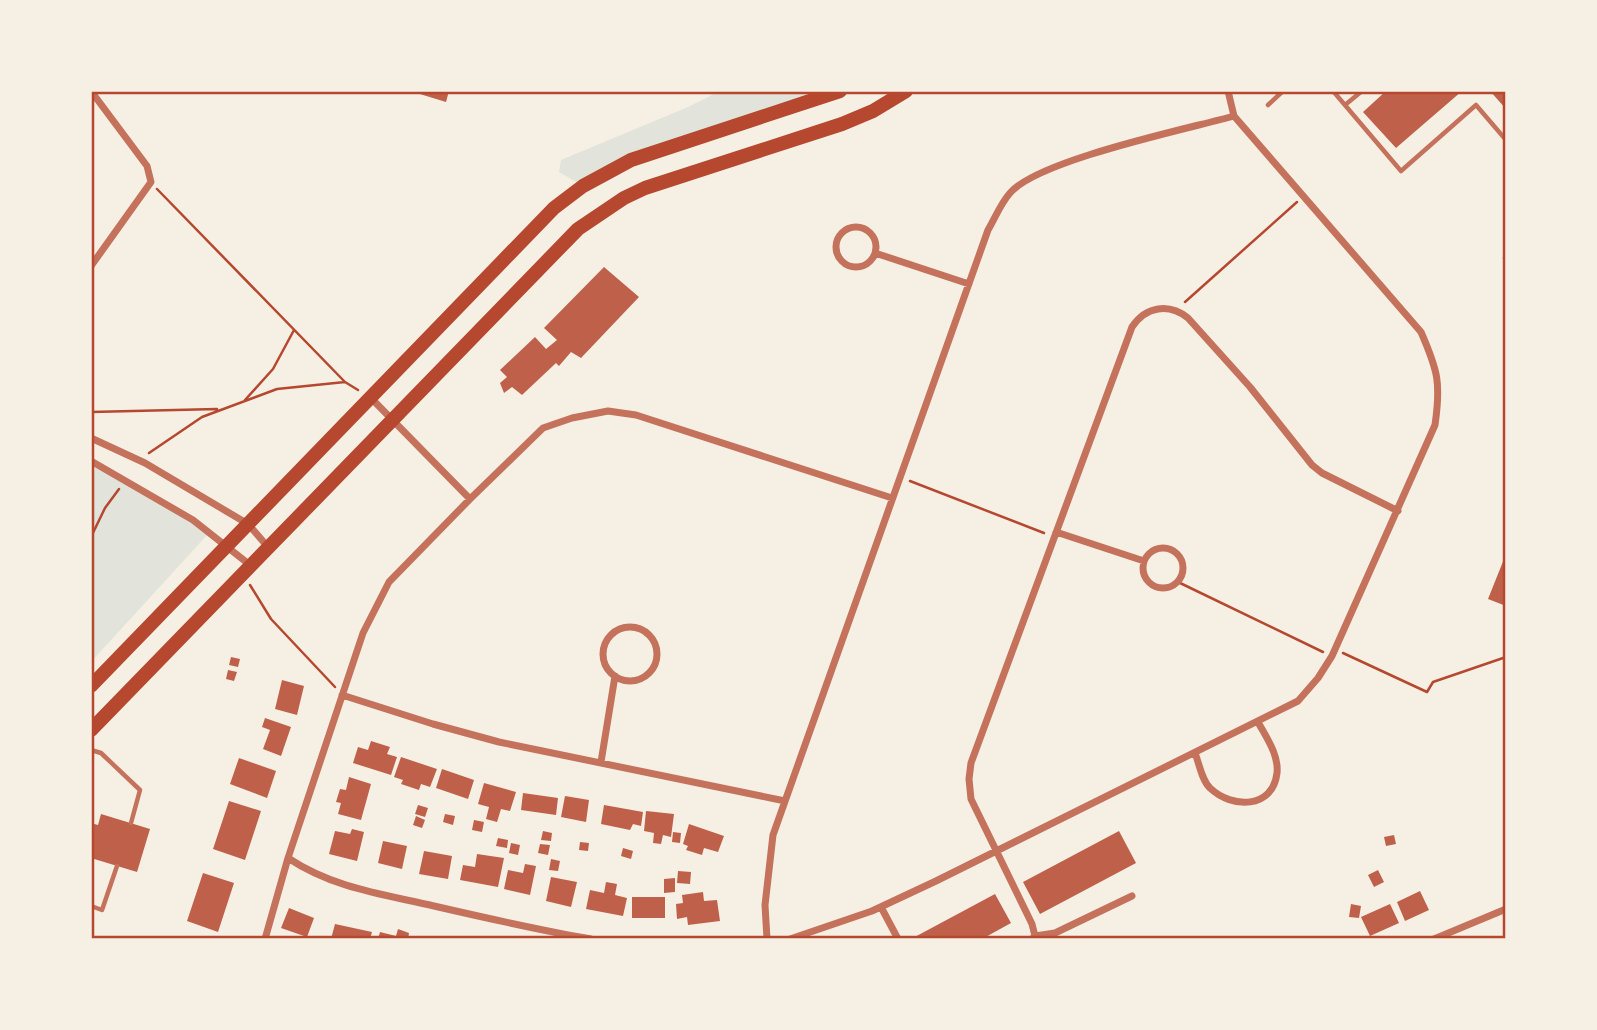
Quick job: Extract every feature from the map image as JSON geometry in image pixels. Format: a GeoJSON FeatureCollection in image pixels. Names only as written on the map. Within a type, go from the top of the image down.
{"type":"FeatureCollection","features":[{"type":"Feature","properties":{"kind":"main road"},"geometry":{"type":"LineString","coordinates":[[91,686],[545,217],[583,186],[609,170],[665,147],[840,91]]}},
{"type":"Feature","properties":{"kind":"main road"},"geometry":{"type":"LineString","coordinates":[[91,730],[556,249],[601,212],[624,198],[675,176],[842,124],[873,111],[906,91]]}},
{"type":"Feature","properties":{"kind":"street"},"geometry":{"type":"LineString","coordinates":[[91,91],[146,166],[151,183],[91,266]]}},
{"type":"Feature","properties":{"kind":"street"},"geometry":{"type":"LineString","coordinates":[[790,939],[881,906],[1195,754],[1298,701],[1318,678],[1333,652],[1435,425],[1439,385],[1436,370],[1420,332],[1234,116],[1228,91]]}},
{"type":"Feature","properties":{"kind":"street"},"geometry":{"type":"LineString","coordinates":[[767,939],[765,905],[773,835],[988,230],[1011,192],[1039,172],[1101,152],[1234,116]]}},
{"type":"Feature","properties":{"kind":"street"},"geometry":{"type":"LineString","coordinates":[[859,226],[871,233],[876,246],[875,253],[862,266],[849,266],[836,252],[836,240],[845,229],[859,226]]}},
{"type":"Feature","properties":{"kind":"street"},"geometry":{"type":"LineString","coordinates":[[875,253],[969,284]]}},
{"type":"Feature","properties":{"kind":"street"},"geometry":{"type":"LineString","coordinates":[[1132,895],[1055,933],[1034,938],[971,799],[969,779],[971,763],[1055,534],[1132,327],[1139,317],[1151,310],[1177,309],[1250,387],[1312,465],[1333,479],[1398,511]]}},
{"type":"Feature","properties":{"kind":"street"},"geometry":{"type":"LineString","coordinates":[[370,397],[470,499]]}},
{"type":"Feature","properties":{"kind":"street"},"geometry":{"type":"LineString","coordinates":[[265,939],[288,858],[363,633],[389,582],[543,428],[572,418],[608,411],[636,415],[892,499]]}},
{"type":"Feature","properties":{"kind":"street"},"geometry":{"type":"LineString","coordinates":[[91,438],[138,460],[248,524],[268,547]]}},
{"type":"Feature","properties":{"kind":"street"},"geometry":{"type":"LineString","coordinates":[[91,461],[193,520],[226,547],[247,569]]}},
{"type":"Feature","properties":{"kind":"street"},"geometry":{"type":"LineString","coordinates":[[1055,534],[1144,561]]}},
{"type":"Feature","properties":{"kind":"street"},"geometry":{"type":"LineString","coordinates":[[1158,549],[1176,553],[1183,564],[1178,582],[1166,588],[1153,586],[1144,575],[1144,561],[1147,556],[1158,549]]}},
{"type":"Feature","properties":{"kind":"street"},"geometry":{"type":"LineString","coordinates":[[601,762],[615,676],[604,662],[605,643],[617,630],[626,627],[643,630],[655,643],[656,660],[653,668],[640,679],[623,680],[615,676]]}},
{"type":"Feature","properties":{"kind":"street"},"geometry":{"type":"LineString","coordinates":[[342,695],[433,724],[499,741],[785,801]]}},
{"type":"Feature","properties":{"kind":"street"},"geometry":{"type":"LineString","coordinates":[[1195,754],[1208,787],[1233,803],[1255,802],[1271,791],[1277,772],[1273,751],[1258,722]]}},
{"type":"Feature","properties":{"kind":"street"},"geometry":{"type":"LineString","coordinates":[[288,858],[311,873],[346,886],[591,939]]}},
{"type":"Feature","properties":{"kind":"street"},"geometry":{"type":"LineString","coordinates":[[881,906],[898,939]]}},
{"type":"Feature","properties":{"kind":"street"},"geometry":{"type":"LineString","coordinates":[[1434,939],[1506,909]]}},
{"type":"Feature","properties":{"kind":"lane"},"geometry":{"type":"LineString","coordinates":[[1268,105],[1283,91]]}},
{"type":"Feature","properties":{"kind":"lane"},"geometry":{"type":"LineString","coordinates":[[1334,91],[1401,171],[1476,105],[1506,141]]}},
{"type":"Feature","properties":{"kind":"lane"},"geometry":{"type":"LineString","coordinates":[[1345,105],[1362,91]]}},
{"type":"Feature","properties":{"kind":"lane"},"geometry":{"type":"LineString","coordinates":[[91,750],[102,753],[140,790],[131,823]]}},
{"type":"Feature","properties":{"kind":"lane"},"geometry":{"type":"LineString","coordinates":[[91,906],[102,910],[117,866]]}},
{"type":"Feature","properties":{"kind":"path"},"geometry":{"type":"LineString","coordinates":[[151,183],[345,382],[370,397]]}},
{"type":"Feature","properties":{"kind":"path"},"geometry":{"type":"LineString","coordinates":[[1177,309],[1303,197]]}},
{"type":"Feature","properties":{"kind":"path"},"geometry":{"type":"LineString","coordinates":[[242,402],[273,369],[294,330]]}},
{"type":"Feature","properties":{"kind":"path"},"geometry":{"type":"LineString","coordinates":[[138,460],[202,417],[222,409],[277,389],[345,382]]}},
{"type":"Feature","properties":{"kind":"path"},"geometry":{"type":"LineString","coordinates":[[91,412],[222,409]]}},
{"type":"Feature","properties":{"kind":"path"},"geometry":{"type":"LineString","coordinates":[[900,478],[1055,534]]}},
{"type":"Feature","properties":{"kind":"path"},"geometry":{"type":"LineString","coordinates":[[91,537],[106,508],[125,481]]}},
{"type":"Feature","properties":{"kind":"path"},"geometry":{"type":"LineString","coordinates":[[247,569],[271,619],[342,695]]}},
{"type":"Feature","properties":{"kind":"path"},"geometry":{"type":"LineString","coordinates":[[1178,582],[1427,692],[1433,682],[1506,657]]}},
{"type":"Feature","properties":{"kind":"shaded area"},"geometry":{"type":"Polygon","coordinates":[[[720,91],[840,91],[750,120],[583,186],[559,172],[561,160],[720,91]]]}},
{"type":"Feature","properties":{"kind":"shaded area"},"geometry":{"type":"Polygon","coordinates":[[[91,461],[209,533],[91,662],[91,461]]]}},
{"type":"Feature","properties":{"kind":"building"},"geometry":{"type":"Polygon","coordinates":[[[410,91],[449,91],[446,102],[410,91]]]}},
{"type":"Feature","properties":{"kind":"building"},"geometry":{"type":"Polygon","coordinates":[[[1386,91],[1462,91],[1396,148],[1363,112],[1386,91]]]}},
{"type":"Feature","properties":{"kind":"building"},"geometry":{"type":"Polygon","coordinates":[[[1490,91],[1506,91],[1506,109],[1490,91]]]}},
{"type":"Feature","properties":{"kind":"building"},"geometry":{"type":"Polygon","coordinates":[[[604,267],[639,297],[581,358],[571,352],[559,366],[556,363],[522,395],[512,387],[504,393],[500,383],[507,377],[500,370],[535,337],[546,349],[557,340],[544,328],[604,267]]]}},
{"type":"Feature","properties":{"kind":"building"},"geometry":{"type":"Polygon","coordinates":[[[1506,554],[1506,606],[1488,599],[1506,554]]]}},
{"type":"Feature","properties":{"kind":"building"},"geometry":{"type":"Polygon","coordinates":[[[231,657],[240,659],[238,667],[229,665],[231,657]]]}},
{"type":"Feature","properties":{"kind":"building"},"geometry":{"type":"Polygon","coordinates":[[[228,670],[237,672],[234,681],[226,679],[228,670]]]}},
{"type":"Feature","properties":{"kind":"building"},"geometry":{"type":"Polygon","coordinates":[[[282,680],[304,686],[297,715],[275,709],[282,680]]]}},
{"type":"Feature","properties":{"kind":"building"},"geometry":{"type":"Polygon","coordinates":[[[265,718],[291,727],[281,756],[263,749],[270,730],[262,727],[265,718]]]}},
{"type":"Feature","properties":{"kind":"building"},"geometry":{"type":"Polygon","coordinates":[[[371,741],[390,747],[387,754],[397,757],[391,775],[353,763],[358,747],[368,750],[371,741]]]}},
{"type":"Feature","properties":{"kind":"building"},"geometry":{"type":"Polygon","coordinates":[[[401,757],[437,769],[430,787],[421,784],[419,790],[401,784],[403,780],[394,777],[401,757]]]}},
{"type":"Feature","properties":{"kind":"building"},"geometry":{"type":"Polygon","coordinates":[[[239,758],[276,771],[267,798],[230,784],[239,758]]]}},
{"type":"Feature","properties":{"kind":"building"},"geometry":{"type":"Polygon","coordinates":[[[442,769],[474,780],[468,799],[436,788],[442,769]]]}},
{"type":"Feature","properties":{"kind":"building"},"geometry":{"type":"Polygon","coordinates":[[[349,777],[371,784],[361,820],[338,814],[341,803],[336,802],[340,789],[346,790],[349,777]]]}},
{"type":"Feature","properties":{"kind":"building"},"geometry":{"type":"Polygon","coordinates":[[[484,783],[516,792],[510,811],[501,809],[497,822],[486,819],[489,807],[478,804],[484,783]]]}},
{"type":"Feature","properties":{"kind":"building"},"geometry":{"type":"Polygon","coordinates":[[[523,793],[558,798],[556,815],[521,810],[523,793]]]}},
{"type":"Feature","properties":{"kind":"building"},"geometry":{"type":"Polygon","coordinates":[[[565,796],[589,800],[586,822],[561,817],[565,796]]]}},
{"type":"Feature","properties":{"kind":"building"},"geometry":{"type":"Polygon","coordinates":[[[229,801],[261,811],[245,860],[213,849],[229,801]]]}},
{"type":"Feature","properties":{"kind":"building"},"geometry":{"type":"Polygon","coordinates":[[[418,805],[428,808],[425,817],[415,814],[418,805]]]}},
{"type":"Feature","properties":{"kind":"building"},"geometry":{"type":"Polygon","coordinates":[[[604,805],[643,812],[641,826],[633,824],[630,830],[601,824],[604,805]]]}},
{"type":"Feature","properties":{"kind":"building"},"geometry":{"type":"Polygon","coordinates":[[[646,811],[674,814],[671,837],[663,835],[661,844],[653,843],[654,833],[644,831],[646,811]]]}},
{"type":"Feature","properties":{"kind":"building"},"geometry":{"type":"Polygon","coordinates":[[[101,814],[150,829],[137,872],[91,858],[91,823],[98,825],[101,814]]]}},
{"type":"Feature","properties":{"kind":"building"},"geometry":{"type":"Polygon","coordinates":[[[445,814],[455,816],[453,825],[443,822],[445,814]]]}},
{"type":"Feature","properties":{"kind":"building"},"geometry":{"type":"Polygon","coordinates":[[[416,816],[425,820],[422,828],[413,825],[416,816]]]}},
{"type":"Feature","properties":{"kind":"building"},"geometry":{"type":"Polygon","coordinates":[[[474,820],[484,822],[482,832],[472,830],[474,820]]]}},
{"type":"Feature","properties":{"kind":"building"},"geometry":{"type":"Polygon","coordinates":[[[689,824],[724,836],[718,852],[704,848],[702,855],[686,850],[688,846],[683,844],[689,824]]]}},
{"type":"Feature","properties":{"kind":"building"},"geometry":{"type":"Polygon","coordinates":[[[352,829],[364,832],[357,861],[329,854],[335,831],[350,834],[352,829]]]}},
{"type":"Feature","properties":{"kind":"building"},"geometry":{"type":"Polygon","coordinates":[[[543,831],[552,833],[551,841],[541,840],[543,831]]]}},
{"type":"Feature","properties":{"kind":"building"},"geometry":{"type":"Polygon","coordinates":[[[1119,831],[1136,863],[1040,914],[1023,882],[1119,831]]]}},
{"type":"Feature","properties":{"kind":"building"},"geometry":{"type":"Polygon","coordinates":[[[673,832],[681,833],[680,843],[672,842],[673,832]]]}},
{"type":"Feature","properties":{"kind":"building"},"geometry":{"type":"Polygon","coordinates":[[[1394,835],[1396,844],[1386,846],[1384,837],[1394,835]]]}},
{"type":"Feature","properties":{"kind":"building"},"geometry":{"type":"Polygon","coordinates":[[[498,838],[508,840],[507,848],[496,846],[498,838]]]}},
{"type":"Feature","properties":{"kind":"building"},"geometry":{"type":"Polygon","coordinates":[[[383,841],[407,846],[402,869],[378,863],[383,841]]]}},
{"type":"Feature","properties":{"kind":"building"},"geometry":{"type":"Polygon","coordinates":[[[580,842],[589,843],[588,851],[579,850],[580,842]]]}},
{"type":"Feature","properties":{"kind":"building"},"geometry":{"type":"Polygon","coordinates":[[[511,843],[520,845],[518,855],[509,853],[511,843]]]}},
{"type":"Feature","properties":{"kind":"building"},"geometry":{"type":"Polygon","coordinates":[[[540,844],[550,845],[548,855],[538,853],[540,844]]]}},
{"type":"Feature","properties":{"kind":"building"},"geometry":{"type":"Polygon","coordinates":[[[623,848],[633,851],[631,859],[621,856],[623,848]]]}},
{"type":"Feature","properties":{"kind":"building"},"geometry":{"type":"Polygon","coordinates":[[[424,851],[452,856],[448,879],[419,874],[424,851]]]}},
{"type":"Feature","properties":{"kind":"building"},"geometry":{"type":"Polygon","coordinates":[[[477,854],[504,858],[498,887],[460,880],[463,865],[475,867],[477,854]]]}},
{"type":"Feature","properties":{"kind":"building"},"geometry":{"type":"Polygon","coordinates":[[[551,859],[560,861],[558,871],[549,870],[551,859]]]}},
{"type":"Feature","properties":{"kind":"building"},"geometry":{"type":"Polygon","coordinates":[[[525,864],[536,866],[530,895],[504,889],[508,870],[523,873],[525,864]]]}},
{"type":"Feature","properties":{"kind":"building"},"geometry":{"type":"Polygon","coordinates":[[[1378,870],[1384,882],[1374,887],[1368,875],[1378,870]]]}},
{"type":"Feature","properties":{"kind":"building"},"geometry":{"type":"Polygon","coordinates":[[[678,871],[691,872],[690,884],[677,883],[678,871]]]}},
{"type":"Feature","properties":{"kind":"building"},"geometry":{"type":"Polygon","coordinates":[[[203,873],[234,883],[218,932],[187,921],[203,873]]]}},
{"type":"Feature","properties":{"kind":"building"},"geometry":{"type":"Polygon","coordinates":[[[551,877],[577,882],[571,907],[546,901],[551,877]]]}},
{"type":"Feature","properties":{"kind":"building"},"geometry":{"type":"Polygon","coordinates":[[[675,878],[675,892],[664,893],[664,879],[675,878]]]}},
{"type":"Feature","properties":{"kind":"building"},"geometry":{"type":"Polygon","coordinates":[[[606,882],[617,884],[615,895],[627,898],[623,916],[586,909],[590,890],[604,893],[606,882]]]}},
{"type":"Feature","properties":{"kind":"building"},"geometry":{"type":"Polygon","coordinates":[[[1420,891],[1429,910],[1405,921],[1397,902],[1420,891]]]}},
{"type":"Feature","properties":{"kind":"building"},"geometry":{"type":"Polygon","coordinates":[[[703,892],[704,901],[717,900],[720,921],[688,925],[687,917],[677,919],[676,904],[683,903],[682,895],[703,892]]]}},
{"type":"Feature","properties":{"kind":"building"},"geometry":{"type":"Polygon","coordinates":[[[995,894],[1011,923],[982,939],[911,939],[995,894]]]}},
{"type":"Feature","properties":{"kind":"building"},"geometry":{"type":"Polygon","coordinates":[[[632,897],[665,897],[665,918],[632,918],[632,897]]]}},
{"type":"Feature","properties":{"kind":"building"},"geometry":{"type":"Polygon","coordinates":[[[1351,904],[1361,906],[1359,918],[1349,917],[1351,904]]]}},
{"type":"Feature","properties":{"kind":"building"},"geometry":{"type":"Polygon","coordinates":[[[1390,904],[1399,923],[1370,936],[1361,917],[1390,904]]]}},
{"type":"Feature","properties":{"kind":"building"},"geometry":{"type":"Polygon","coordinates":[[[289,908],[314,918],[307,937],[281,928],[289,908]]]}},
{"type":"Feature","properties":{"kind":"building"},"geometry":{"type":"Polygon","coordinates":[[[335,924],[372,932],[370,939],[331,939],[335,924]]]}},
{"type":"Feature","properties":{"kind":"building"},"geometry":{"type":"Polygon","coordinates":[[[398,929],[409,933],[408,939],[378,939],[380,932],[396,936],[398,929]]]}}]}
